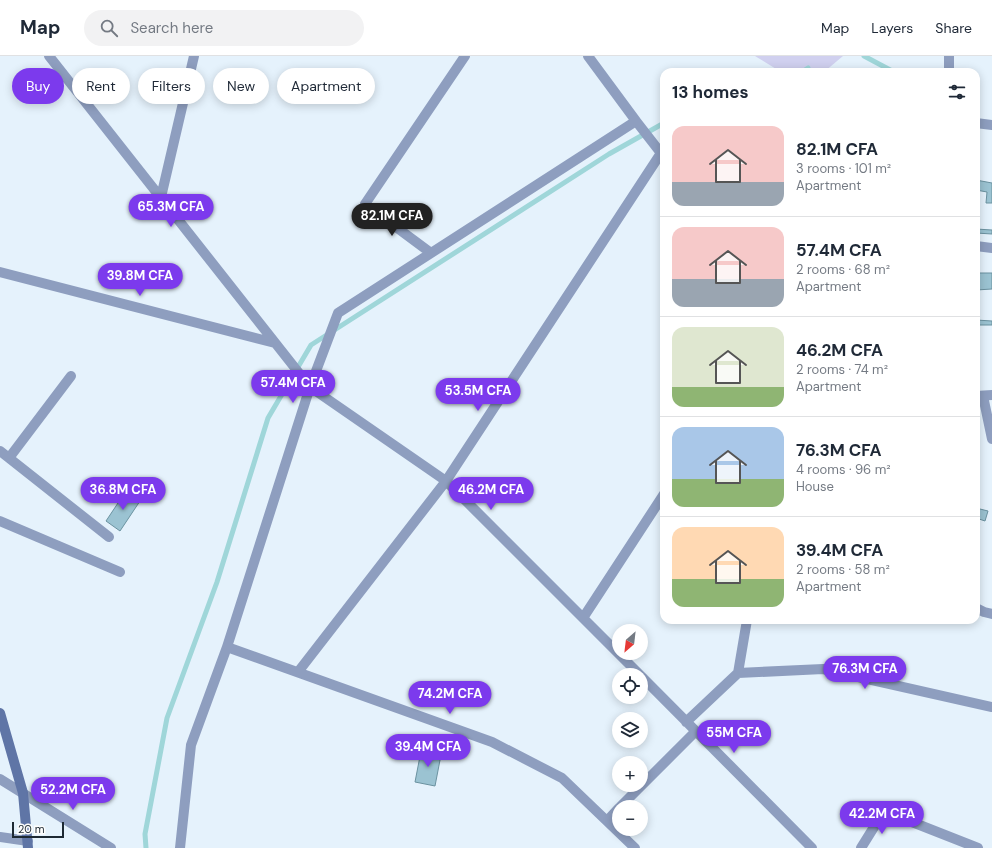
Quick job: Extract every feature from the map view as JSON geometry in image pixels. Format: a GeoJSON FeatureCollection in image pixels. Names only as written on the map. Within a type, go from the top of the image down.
{"type":"FeatureCollection","features":[{"type":"Feature","properties":{"kind":"street"},"geometry":{"type":"LineString","coordinates":[[49,56],[310,387],[446,481],[632,668]]}},
{"type":"Feature","properties":{"kind":"street"},"geometry":{"type":"LineString","coordinates":[[161,197],[194,56]]}},
{"type":"Feature","properties":{"kind":"street"},"geometry":{"type":"LineString","coordinates":[[432,253],[365,204],[465,56]]}},
{"type":"Feature","properties":{"kind":"street"},"geometry":{"type":"LineString","coordinates":[[588,56],[636,121],[660,150]]}},
{"type":"Feature","properties":{"kind":"street"},"geometry":{"type":"LineString","coordinates":[[949,56],[949,68]]}},
{"type":"Feature","properties":{"kind":"street"},"geometry":{"type":"LineString","coordinates":[[180,848],[191,745],[227,646],[310,387],[338,313],[636,121]]}},
{"type":"Feature","properties":{"kind":"street"},"geometry":{"type":"LineString","coordinates":[[980,124],[992,125]]}},
{"type":"Feature","properties":{"kind":"street"},"geometry":{"type":"LineString","coordinates":[[298,672],[446,481],[660,159]]}},
{"type":"Feature","properties":{"kind":"street"},"geometry":{"type":"LineString","coordinates":[[980,246],[992,248]]}},
{"type":"Feature","properties":{"kind":"street"},"geometry":{"type":"LineString","coordinates":[[0,272],[275,343]]}},
{"type":"Feature","properties":{"kind":"street"},"geometry":{"type":"LineString","coordinates":[[9,458],[71,376]]}},
{"type":"Feature","properties":{"kind":"street"},"geometry":{"type":"LineString","coordinates":[[984,396],[992,439]]}},
{"type":"Feature","properties":{"kind":"street"},"geometry":{"type":"LineString","coordinates":[[0,451],[109,537]]}},
{"type":"Feature","properties":{"kind":"street"},"geometry":{"type":"LineString","coordinates":[[583,618],[660,500]]}},
{"type":"Feature","properties":{"kind":"street"},"geometry":{"type":"LineString","coordinates":[[0,521],[120,572]]}},
{"type":"Feature","properties":{"kind":"street"},"geometry":{"type":"LineString","coordinates":[[980,610],[992,614]]}},
{"type":"Feature","properties":{"kind":"street"},"geometry":{"type":"LineString","coordinates":[[686,722],[738,673],[746,624]]}},
{"type":"Feature","properties":{"kind":"street"},"geometry":{"type":"LineString","coordinates":[[227,646],[492,742],[562,778],[635,848]]}},
{"type":"Feature","properties":{"kind":"street"},"geometry":{"type":"LineString","coordinates":[[738,673],[823,669],[992,707]]}},
{"type":"Feature","properties":{"kind":"street"},"geometry":{"type":"LineString","coordinates":[[648,684],[812,848]]}},
{"type":"Feature","properties":{"kind":"street"},"geometry":{"type":"LineString","coordinates":[[0,713],[23,793],[28,844],[0,836]]}},
{"type":"Feature","properties":{"kind":"street"},"geometry":{"type":"LineString","coordinates":[[628,800],[696,731]]}},
{"type":"Feature","properties":{"kind":"street"},"geometry":{"type":"LineString","coordinates":[[0,779],[111,848]]}},
{"type":"Feature","properties":{"kind":"street"},"geometry":{"type":"LineString","coordinates":[[861,848],[884,810],[978,848]]}},
{"type":"Feature","properties":{"kind":"street"},"geometry":{"type":"LineString","coordinates":[[607,821],[612,816]]}},
{"type":"Feature","properties":{"kind":"shaded area"},"geometry":{"type":"Polygon","coordinates":[[[755,56],[843,56],[829,68],[774,68],[755,56]]]}},
{"type":"Feature","properties":{"kind":"building"},"geometry":{"type":"Polygon","coordinates":[[[980,181],[992,183],[992,203],[986,203],[987,192],[980,191],[980,181]]]}},
{"type":"Feature","properties":{"kind":"building"},"geometry":{"type":"Polygon","coordinates":[[[980,229],[992,230],[992,234],[980,233],[980,229]]]}},
{"type":"Feature","properties":{"kind":"building"},"geometry":{"type":"Polygon","coordinates":[[[980,273],[992,273],[992,289],[980,290],[980,273]]]}},
{"type":"Feature","properties":{"kind":"building"},"geometry":{"type":"Polygon","coordinates":[[[980,320],[992,321],[992,325],[980,325],[980,320]]]}},
{"type":"Feature","properties":{"kind":"building"},"geometry":{"type":"Polygon","coordinates":[[[126,491],[140,501],[120,531],[106,521],[126,491]]]}},
{"type":"Feature","properties":{"kind":"building"},"geometry":{"type":"Polygon","coordinates":[[[980,509],[988,511],[985,521],[980,519],[980,509]]]}},
{"type":"Feature","properties":{"kind":"building"},"geometry":{"type":"Polygon","coordinates":[[[421,751],[441,755],[435,786],[415,782],[421,751]]]}},
{"type":"Feature","properties":{"kind":"waterway"},"geometry":{"type":"LineString","coordinates":[[864,56],[886,68]]}},
{"type":"Feature","properties":{"kind":"waterway"},"geometry":{"type":"LineString","coordinates":[[146,848],[145,834],[167,718],[217,582],[268,418],[311,345],[609,154],[660,125]]}}]}
